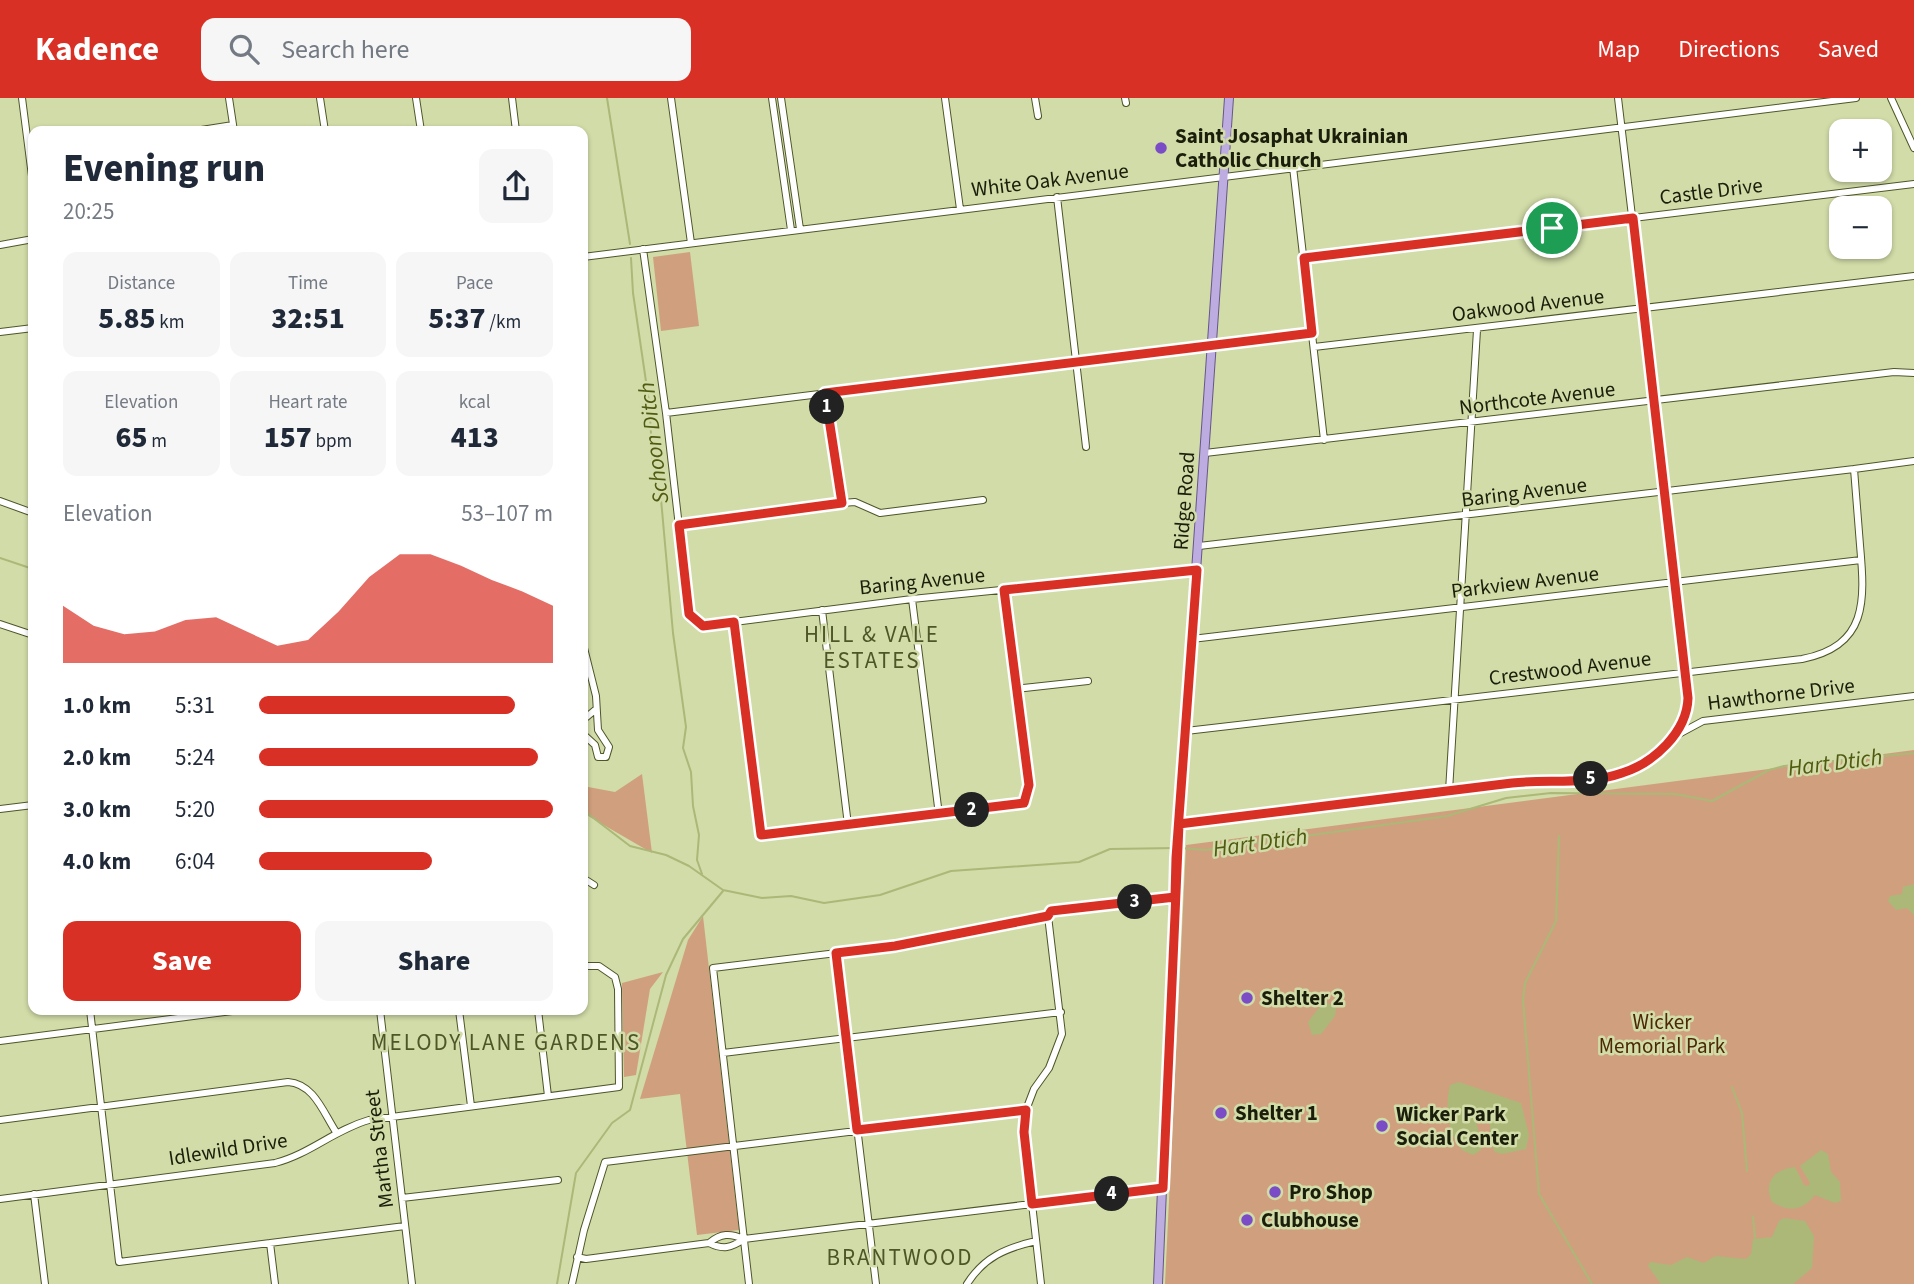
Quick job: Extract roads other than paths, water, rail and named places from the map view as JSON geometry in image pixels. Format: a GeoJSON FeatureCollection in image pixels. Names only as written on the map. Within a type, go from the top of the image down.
{"type":"FeatureCollection","features":[{"type":"Feature","properties":{"kind":"main road","name":"Ridge Road"},"geometry":{"type":"LineString","coordinates":[[1158,1284],[1176,858],[1228,98]]}},
{"type":"Feature","properties":{"kind":"street"},"geometry":{"type":"LineString","coordinates":[[22,98],[28,145]]}},
{"type":"Feature","properties":{"kind":"street"},"geometry":{"type":"LineString","coordinates":[[229,98],[233,126]]}},
{"type":"Feature","properties":{"kind":"street"},"geometry":{"type":"LineString","coordinates":[[320,98],[324,126]]}},
{"type":"Feature","properties":{"kind":"street"},"geometry":{"type":"LineString","coordinates":[[416,98],[420,126]]}},
{"type":"Feature","properties":{"kind":"street"},"geometry":{"type":"LineString","coordinates":[[512,98],[515,126]]}},
{"type":"Feature","properties":{"kind":"street"},"geometry":{"type":"LineString","coordinates":[[671,98],[691,243]]}},
{"type":"Feature","properties":{"kind":"street"},"geometry":{"type":"LineString","coordinates":[[772,98],[791,230]]}},
{"type":"Feature","properties":{"kind":"street"},"geometry":{"type":"LineString","coordinates":[[781,98],[800,229]]}},
{"type":"Feature","properties":{"kind":"street"},"geometry":{"type":"LineString","coordinates":[[945,98],[960,209]]}},
{"type":"Feature","properties":{"kind":"street"},"geometry":{"type":"LineString","coordinates":[[1035,98],[1038,116]]}},
{"type":"Feature","properties":{"kind":"street"},"geometry":{"type":"LineString","coordinates":[[1618,98],[1686,672],[1688,710],[1677,735]]}},
{"type":"Feature","properties":{"kind":"street","name":"White Oak Avenue"},"geometry":{"type":"LineString","coordinates":[[588,256],[1856,98]]}},
{"type":"Feature","properties":{"kind":"street"},"geometry":{"type":"LineString","coordinates":[[1891,98],[1914,148]]}},
{"type":"Feature","properties":{"kind":"street"},"geometry":{"type":"LineString","coordinates":[[1293,167],[1324,440]]}},
{"type":"Feature","properties":{"kind":"street","name":"Castle Drive"},"geometry":{"type":"LineString","coordinates":[[1304,258],[1914,184]]}},
{"type":"Feature","properties":{"kind":"street"},"geometry":{"type":"LineString","coordinates":[[1057,197],[1086,447]]}},
{"type":"Feature","properties":{"kind":"street"},"geometry":{"type":"LineString","coordinates":[[0,245],[28,240]]}},
{"type":"Feature","properties":{"kind":"street"},"geometry":{"type":"LineString","coordinates":[[643,249],[679,525],[842,503],[855,502],[880,513],[983,499]]}},
{"type":"Feature","properties":{"kind":"street","name":"Oakwood Avenue"},"geometry":{"type":"LineString","coordinates":[[1314,347],[1476,330],[1914,276]]}},
{"type":"Feature","properties":{"kind":"street"},"geometry":{"type":"LineString","coordinates":[[0,332],[28,329]]}},
{"type":"Feature","properties":{"kind":"street"},"geometry":{"type":"LineString","coordinates":[[1449,791],[1476,330]]}},
{"type":"Feature","properties":{"kind":"street"},"geometry":{"type":"LineString","coordinates":[[666,413],[1213,343],[1312,333]]}},
{"type":"Feature","properties":{"kind":"street","name":"Northcote Avenue"},"geometry":{"type":"LineString","coordinates":[[1205,453],[1471,424],[1894,372],[1914,373]]}},
{"type":"Feature","properties":{"kind":"street"},"geometry":{"type":"LineString","coordinates":[[825,393],[842,503]]}},
{"type":"Feature","properties":{"kind":"street"},"geometry":{"type":"LineString","coordinates":[[1854,469],[1914,461]]}},
{"type":"Feature","properties":{"kind":"street","name":"Baring Avenue"},"geometry":{"type":"LineString","coordinates":[[1199,546],[1665,494],[1854,469]]}},
{"type":"Feature","properties":{"kind":"street","name":"Crestwood Avenue"},"geometry":{"type":"LineString","coordinates":[[1186,731],[1802,659],[1835,647],[1856,624],[1863,605],[1854,469]]}},
{"type":"Feature","properties":{"kind":"street"},"geometry":{"type":"LineString","coordinates":[[0,501],[28,511]]}},
{"type":"Feature","properties":{"kind":"street","name":"Baring Avenue"},"geometry":{"type":"LineString","coordinates":[[679,525],[689,614],[703,626],[912,599],[1197,570]]}},
{"type":"Feature","properties":{"kind":"street","name":"Parkview Avenue"},"geometry":{"type":"LineString","coordinates":[[1192,639],[1861,560]]}},
{"type":"Feature","properties":{"kind":"street"},"geometry":{"type":"LineString","coordinates":[[734,622],[761,835],[939,815],[1019,804],[1027,799],[1029,785],[1004,590]]}},
{"type":"Feature","properties":{"kind":"street"},"geometry":{"type":"LineString","coordinates":[[912,599],[939,815]]}},
{"type":"Feature","properties":{"kind":"street"},"geometry":{"type":"LineString","coordinates":[[822,610],[848,825]]}},
{"type":"Feature","properties":{"kind":"street"},"geometry":{"type":"LineString","coordinates":[[0,624],[28,633]]}},
{"type":"Feature","properties":{"kind":"street"},"geometry":{"type":"LineString","coordinates":[[588,670],[596,696],[598,730],[609,747],[606,757],[598,757],[595,745],[588,739]]}},
{"type":"Feature","properties":{"kind":"street"},"geometry":{"type":"LineString","coordinates":[[1015,689],[1088,681]]}},
{"type":"Feature","properties":{"kind":"street","name":"Hawthorne Drive"},"geometry":{"type":"LineString","coordinates":[[1179,824],[1449,791],[1614,776],[1634,768],[1677,735],[1703,721],[1914,696]]}},
{"type":"Feature","properties":{"kind":"street"},"geometry":{"type":"LineString","coordinates":[[588,715],[595,710]]}},
{"type":"Feature","properties":{"kind":"street"},"geometry":{"type":"LineString","coordinates":[[0,809],[28,806]]}},
{"type":"Feature","properties":{"kind":"street"},"geometry":{"type":"LineString","coordinates":[[588,881],[594,885]]}},
{"type":"Feature","properties":{"kind":"street"},"geometry":{"type":"LineString","coordinates":[[1041,1284],[1024,1132],[1026,1110],[1034,1089],[1057,1051],[1062,1034],[1048,916],[1051,911],[1175,897]]}},
{"type":"Feature","properties":{"kind":"street"},"geometry":{"type":"LineString","coordinates":[[749,1284],[713,968],[895,946],[1048,916]]}},
{"type":"Feature","properties":{"kind":"street"},"geometry":{"type":"LineString","coordinates":[[836,953],[876,1284]]}},
{"type":"Feature","properties":{"kind":"street","name":"Idlewild Drive"},"geometry":{"type":"LineString","coordinates":[[0,1199],[275,1163],[310,1151],[336,1132],[360,1122],[619,1087],[618,989],[615,977],[599,966],[588,966]]}},
{"type":"Feature","properties":{"kind":"street"},"geometry":{"type":"LineString","coordinates":[[723,1053],[1061,1012]]}},
{"type":"Feature","properties":{"kind":"street"},"geometry":{"type":"LineString","coordinates":[[91,1015],[119,1262],[405,1226]]}},
{"type":"Feature","properties":{"kind":"street"},"geometry":{"type":"LineString","coordinates":[[0,1041],[201,1015]]}},
{"type":"Feature","properties":{"kind":"street","name":"Martha Street"},"geometry":{"type":"LineString","coordinates":[[381,1015],[412,1284]]}},
{"type":"Feature","properties":{"kind":"street"},"geometry":{"type":"LineString","coordinates":[[460,1015],[471,1106]]}},
{"type":"Feature","properties":{"kind":"street"},"geometry":{"type":"LineString","coordinates":[[539,1015],[548,1097]]}},
{"type":"Feature","properties":{"kind":"street"},"geometry":{"type":"LineString","coordinates":[[0,1120],[301,1083],[309,1090],[336,1132]]}},
{"type":"Feature","properties":{"kind":"street"},"geometry":{"type":"LineString","coordinates":[[572,1284],[577,1257],[605,1163],[1026,1110]]}},
{"type":"Feature","properties":{"kind":"street"},"geometry":{"type":"LineString","coordinates":[[402,1198],[558,1180]]}},
{"type":"Feature","properties":{"kind":"street"},"geometry":{"type":"LineString","coordinates":[[709,1243],[719,1248],[733,1246],[744,1239],[1163,1188]]}},
{"type":"Feature","properties":{"kind":"street"},"geometry":{"type":"LineString","coordinates":[[34,1194],[44,1284]]}},
{"type":"Feature","properties":{"kind":"street"},"geometry":{"type":"LineString","coordinates":[[577,1257],[586,1259],[709,1243],[718,1236],[732,1234],[744,1239]]}},
{"type":"Feature","properties":{"kind":"street"},"geometry":{"type":"LineString","coordinates":[[967,1284],[975,1271],[995,1255],[1012,1246],[1036,1241]]}},
{"type":"Feature","properties":{"kind":"street"},"geometry":{"type":"LineString","coordinates":[[270,1244],[275,1284]]}},
{"type":"Feature","properties":{"kind":"waterway","name":"Schoon Ditch"},"geometry":{"type":"LineString","coordinates":[[607,98],[630,244]]}},
{"type":"Feature","properties":{"kind":"waterway","name":"Schoon Ditch"},"geometry":{"type":"LineString","coordinates":[[631,258],[633,293],[649,402],[653,465],[661,499],[673,633],[686,727],[683,748],[691,772],[693,806],[699,835],[697,860],[702,874]]}},
{"type":"Feature","properties":{"kind":"waterway","name":"Hart Dtich"},"geometry":{"type":"LineString","coordinates":[[0,558],[28,567]]}},
{"type":"Feature","properties":{"kind":"waterway","name":"Hart Dtich"},"geometry":{"type":"LineString","coordinates":[[1180,848],[1206,850],[1447,816],[1506,798],[1551,793],[1675,794],[1712,801],[1769,770],[1784,766],[1914,753]]}},
{"type":"Feature","properties":{"kind":"waterway","name":"Hart Dtich"},"geometry":{"type":"LineString","coordinates":[[588,814],[630,846],[666,855],[689,866],[723,890],[762,898],[791,896],[824,903],[880,895],[951,871],[1079,862],[1110,849],[1175,848]]}},
{"type":"Feature","properties":{"kind":"waterway"},"geometry":{"type":"LineString","coordinates":[[1559,836],[1556,921],[1525,983],[1523,1000],[1539,1194],[1592,1284]]}},
{"type":"Feature","properties":{"kind":"waterway"},"geometry":{"type":"LineString","coordinates":[[557,1284],[576,1173],[612,1123],[630,1110],[666,975],[683,939],[723,891]]}},
{"type":"Feature","properties":{"kind":"waterway"},"geometry":{"type":"LineString","coordinates":[[1732,1087],[1742,1113],[1747,1171]]}},
{"type":"Feature","properties":{"kind":"waterway"},"geometry":{"type":"LineString","coordinates":[[1753,1216],[1755,1238]]}},
{"type":"Feature","properties":{"kind":"place","name":"Saint Josaphat Ukrainian Catholic Church"},"geometry":{"type":"Point","coordinates":[1161,148]}},
{"type":"Feature","properties":{"kind":"place","name":"Shelter 2"},"geometry":{"type":"Point","coordinates":[1247,998]}},
{"type":"Feature","properties":{"kind":"place","name":"Shelter 1"},"geometry":{"type":"Point","coordinates":[1221,1113]}},
{"type":"Feature","properties":{"kind":"place","name":"Wicker Park Social Center"},"geometry":{"type":"Point","coordinates":[1382,1126]}},
{"type":"Feature","properties":{"kind":"place","name":"Pro Shop"},"geometry":{"type":"Point","coordinates":[1275,1192]}},
{"type":"Feature","properties":{"kind":"place","name":"Clubhouse"},"geometry":{"type":"Point","coordinates":[1247,1220]}},
{"type":"Feature","properties":{"kind":"district","name":"HILL & VALE ESTATES"},"geometry":{"type":"Point","coordinates":[872,647]}},
{"type":"Feature","properties":{"kind":"district","name":"MELODY LANE GARDENS"},"geometry":{"type":"Point","coordinates":[506,1042]}},
{"type":"Feature","properties":{"kind":"district","name":"BRANTWOOD"},"geometry":{"type":"Point","coordinates":[900,1257]}},
{"type":"Feature","properties":{"kind":"park label","name":"Wicker Memorial Park"},"geometry":{"type":"Point","coordinates":[1662,1034]}}]}
